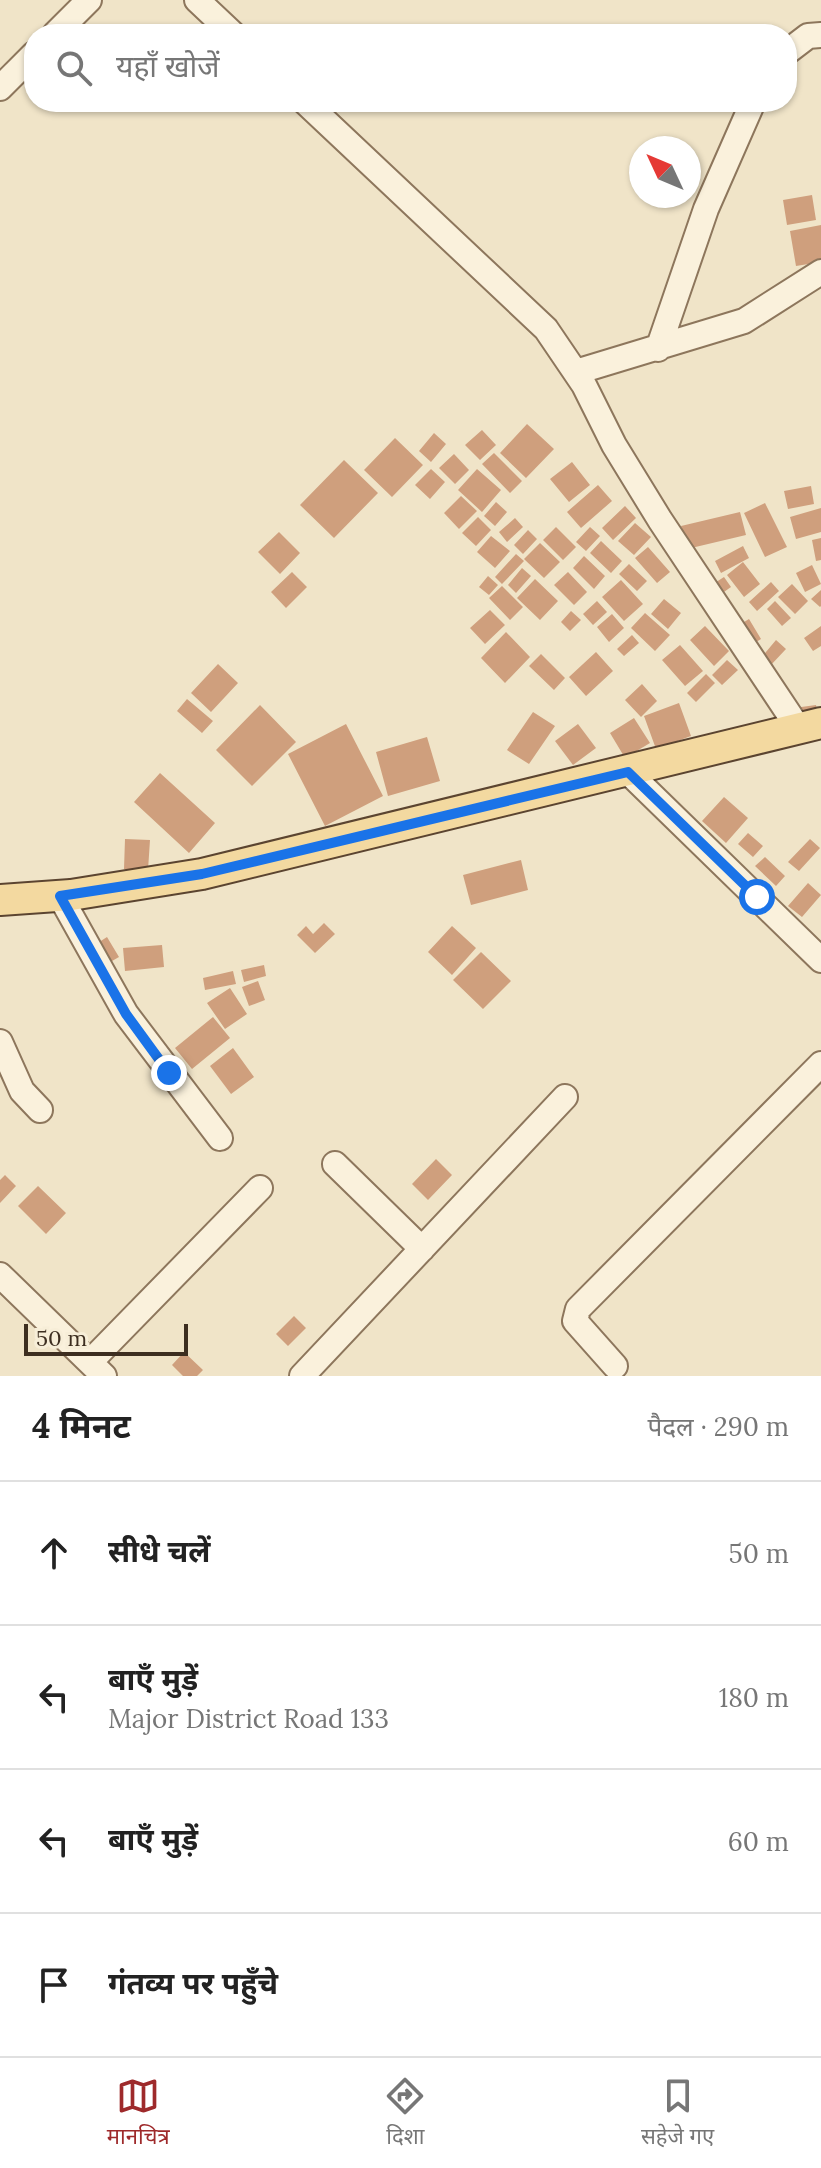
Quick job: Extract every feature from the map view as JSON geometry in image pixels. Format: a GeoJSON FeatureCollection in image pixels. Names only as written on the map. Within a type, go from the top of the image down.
{"type":"FeatureCollection","features":[{"type":"Feature","properties":{"kind":"main road"},"geometry":{"type":"LineString","coordinates":[[0,900],[60,896],[202,874],[810,726]]}},
{"type":"Feature","properties":{"kind":"street"},"geometry":{"type":"LineString","coordinates":[[65,24],[89,0]]}},
{"type":"Feature","properties":{"kind":"street"},"geometry":{"type":"LineString","coordinates":[[197,0],[222,24]]}},
{"type":"Feature","properties":{"kind":"street"},"geometry":{"type":"LineString","coordinates":[[797,44],[808,36],[821,35]]}},
{"type":"Feature","properties":{"kind":"street"},"geometry":{"type":"LineString","coordinates":[[3,78],[24,62]]}},
{"type":"Feature","properties":{"kind":"street"},"geometry":{"type":"LineString","coordinates":[[316,112],[546,329],[576,372],[614,445],[660,520],[810,726]]}},
{"type":"Feature","properties":{"kind":"street"},"geometry":{"type":"LineString","coordinates":[[658,349],[706,209],[749,112]]}},
{"type":"Feature","properties":{"kind":"street"},"geometry":{"type":"LineString","coordinates":[[576,372],[744,321],[821,272]]}},
{"type":"Feature","properties":{"kind":"street"},"geometry":{"type":"LineString","coordinates":[[628,772],[821,960]]}},
{"type":"Feature","properties":{"kind":"street"},"geometry":{"type":"LineString","coordinates":[[60,896],[126,1014],[220,1138]]}},
{"type":"Feature","properties":{"kind":"street"},"geometry":{"type":"LineString","coordinates":[[0,1042],[22,1091],[40,1110]]}},
{"type":"Feature","properties":{"kind":"street"},"geometry":{"type":"LineString","coordinates":[[615,1366],[575,1321],[578,1309],[821,1064]]}},
{"type":"Feature","properties":{"kind":"street"},"geometry":{"type":"LineString","coordinates":[[302,1376],[565,1097]]}},
{"type":"Feature","properties":{"kind":"street"},"geometry":{"type":"LineString","coordinates":[[335,1164],[422,1249]]}},
{"type":"Feature","properties":{"kind":"street"},"geometry":{"type":"LineString","coordinates":[[0,1275],[97,1369],[260,1188]]}},
{"type":"Feature","properties":{"kind":"building"},"geometry":{"type":"Polygon","coordinates":[[[812,195],[816,220],[787,225],[783,200],[812,195]]]}},
{"type":"Feature","properties":{"kind":"building"},"geometry":{"type":"Polygon","coordinates":[[[821,225],[821,262],[796,266],[790,231],[821,225]]]}},
{"type":"Feature","properties":{"kind":"building"},"geometry":{"type":"Polygon","coordinates":[[[527,424],[554,449],[526,478],[500,453],[527,424]]]}},
{"type":"Feature","properties":{"kind":"building"},"geometry":{"type":"Polygon","coordinates":[[[482,430],[496,445],[480,460],[465,445],[482,430]]]}},
{"type":"Feature","properties":{"kind":"building"},"geometry":{"type":"Polygon","coordinates":[[[434,433],[446,444],[431,462],[419,451],[434,433]]]}},
{"type":"Feature","properties":{"kind":"building"},"geometry":{"type":"Polygon","coordinates":[[[395,438],[423,465],[392,497],[364,470],[395,438]]]}},
{"type":"Feature","properties":{"kind":"building"},"geometry":{"type":"Polygon","coordinates":[[[494,453],[522,481],[510,493],[482,464],[494,453]]]}},
{"type":"Feature","properties":{"kind":"building"},"geometry":{"type":"Polygon","coordinates":[[[454,454],[469,470],[455,484],[439,468],[454,454]]]}},
{"type":"Feature","properties":{"kind":"building"},"geometry":{"type":"Polygon","coordinates":[[[344,460],[378,493],[334,538],[300,505],[344,460]]]}},
{"type":"Feature","properties":{"kind":"building"},"geometry":{"type":"Polygon","coordinates":[[[572,462],[590,485],[569,502],[550,479],[572,462]]]}},
{"type":"Feature","properties":{"kind":"building"},"geometry":{"type":"Polygon","coordinates":[[[431,469],[445,482],[430,499],[415,485],[431,469]]]}},
{"type":"Feature","properties":{"kind":"building"},"geometry":{"type":"Polygon","coordinates":[[[477,469],[501,490],[482,512],[458,490],[477,469]]]}},
{"type":"Feature","properties":{"kind":"building"},"geometry":{"type":"Polygon","coordinates":[[[598,485],[612,501],[581,528],[567,512],[598,485]]]}},
{"type":"Feature","properties":{"kind":"building"},"geometry":{"type":"Polygon","coordinates":[[[811,486],[814,504],[788,509],[784,491],[811,486]]]}},
{"type":"Feature","properties":{"kind":"building"},"geometry":{"type":"Polygon","coordinates":[[[461,496],[477,511],[459,529],[444,513],[461,496]]]}},
{"type":"Feature","properties":{"kind":"building"},"geometry":{"type":"Polygon","coordinates":[[[496,502],[507,512],[495,526],[484,516],[496,502]]]}},
{"type":"Feature","properties":{"kind":"building"},"geometry":{"type":"Polygon","coordinates":[[[765,503],[787,547],[765,557],[744,513],[765,503]]]}},
{"type":"Feature","properties":{"kind":"building"},"geometry":{"type":"Polygon","coordinates":[[[625,506],[636,518],[613,540],[602,528],[625,506]]]}},
{"type":"Feature","properties":{"kind":"building"},"geometry":{"type":"Polygon","coordinates":[[[821,508],[821,532],[796,539],[790,517],[821,508]]]}},
{"type":"Feature","properties":{"kind":"building"},"geometry":{"type":"Polygon","coordinates":[[[740,512],[746,535],[687,549],[681,526],[740,512]]]}},
{"type":"Feature","properties":{"kind":"building"},"geometry":{"type":"Polygon","coordinates":[[[478,517],[491,530],[476,546],[462,533],[478,517]]]}},
{"type":"Feature","properties":{"kind":"building"},"geometry":{"type":"Polygon","coordinates":[[[515,518],[523,527],[507,542],[499,532],[515,518]]]}},
{"type":"Feature","properties":{"kind":"building"},"geometry":{"type":"Polygon","coordinates":[[[635,523],[651,537],[634,555],[618,541],[635,523]]]}},
{"type":"Feature","properties":{"kind":"building"},"geometry":{"type":"Polygon","coordinates":[[[556,527],[576,547],[563,560],[543,540],[556,527]]]}},
{"type":"Feature","properties":{"kind":"building"},"geometry":{"type":"Polygon","coordinates":[[[590,527],[600,536],[586,551],[576,542],[590,527]]]}},
{"type":"Feature","properties":{"kind":"building"},"geometry":{"type":"Polygon","coordinates":[[[528,530],[537,539],[523,554],[514,545],[528,530]]]}},
{"type":"Feature","properties":{"kind":"building"},"geometry":{"type":"Polygon","coordinates":[[[279,532],[300,553],[280,574],[258,552],[279,532]]]}},
{"type":"Feature","properties":{"kind":"building"},"geometry":{"type":"Polygon","coordinates":[[[491,536],[510,551],[495,568],[477,552],[491,536]]]}},
{"type":"Feature","properties":{"kind":"building"},"geometry":{"type":"Polygon","coordinates":[[[821,538],[821,560],[816,561],[812,540],[821,538]]]}},
{"type":"Feature","properties":{"kind":"building"},"geometry":{"type":"Polygon","coordinates":[[[601,541],[622,561],[611,573],[590,553],[601,541]]]}},
{"type":"Feature","properties":{"kind":"building"},"geometry":{"type":"Polygon","coordinates":[[[540,543],[560,562],[544,578],[524,559],[540,543]]]}},
{"type":"Feature","properties":{"kind":"building"},"geometry":{"type":"Polygon","coordinates":[[[743,546],[749,558],[721,573],[715,561],[743,546]]]}},
{"type":"Feature","properties":{"kind":"building"},"geometry":{"type":"Polygon","coordinates":[[[648,547],[670,572],[657,583],[635,558],[648,547]]]}},
{"type":"Feature","properties":{"kind":"building"},"geometry":{"type":"Polygon","coordinates":[[[516,554],[524,561],[502,584],[495,577],[516,554]]]}},
{"type":"Feature","properties":{"kind":"building"},"geometry":{"type":"Polygon","coordinates":[[[584,556],[605,576],[594,589],[573,568],[584,556]]]}},
{"type":"Feature","properties":{"kind":"building"},"geometry":{"type":"Polygon","coordinates":[[[743,562],[760,584],[744,597],[727,575],[743,562]]]}},
{"type":"Feature","properties":{"kind":"building"},"geometry":{"type":"Polygon","coordinates":[[[629,564],[647,581],[637,591],[619,574],[629,564]]]}},
{"type":"Feature","properties":{"kind":"building"},"geometry":{"type":"Polygon","coordinates":[[[812,565],[821,584],[805,592],[796,573],[812,565]]]}},
{"type":"Feature","properties":{"kind":"building"},"geometry":{"type":"Polygon","coordinates":[[[522,568],[531,576],[516,593],[508,585],[522,568]]]}},
{"type":"Feature","properties":{"kind":"building"},"geometry":{"type":"Polygon","coordinates":[[[292,572],[307,587],[286,608],[271,592],[292,572]]]}},
{"type":"Feature","properties":{"kind":"building"},"geometry":{"type":"Polygon","coordinates":[[[568,572],[587,592],[574,605],[554,585],[568,572]]]}},
{"type":"Feature","properties":{"kind":"building"},"geometry":{"type":"Polygon","coordinates":[[[488,576],[498,585],[489,595],[479,587],[488,576]]]}},
{"type":"Feature","properties":{"kind":"building"},"geometry":{"type":"Polygon","coordinates":[[[724,577],[731,587],[714,599],[707,588],[724,577]]]}},
{"type":"Feature","properties":{"kind":"building"},"geometry":{"type":"Polygon","coordinates":[[[535,579],[558,601],[540,620],[517,598],[535,579]]]}},
{"type":"Feature","properties":{"kind":"building"},"geometry":{"type":"Polygon","coordinates":[[[621,580],[643,604],[624,621],[602,597],[621,580]]]}},
{"type":"Feature","properties":{"kind":"building"},"geometry":{"type":"Polygon","coordinates":[[[771,582],[779,591],[757,611],[749,602],[771,582]]]}},
{"type":"Feature","properties":{"kind":"building"},"geometry":{"type":"Polygon","coordinates":[[[792,584],[808,601],[795,614],[778,597],[792,584]]]}},
{"type":"Feature","properties":{"kind":"building"},"geometry":{"type":"Polygon","coordinates":[[[502,586],[523,607],[510,620],[489,598],[502,586]]]}},
{"type":"Feature","properties":{"kind":"building"},"geometry":{"type":"Polygon","coordinates":[[[821,590],[821,606],[820,607],[811,599],[821,590]]]}},
{"type":"Feature","properties":{"kind":"building"},"geometry":{"type":"Polygon","coordinates":[[[664,599],[681,613],[668,629],[651,614],[664,599]]]}},
{"type":"Feature","properties":{"kind":"building"},"geometry":{"type":"Polygon","coordinates":[[[597,601],[607,612],[593,625],[583,614],[597,601]]]}},
{"type":"Feature","properties":{"kind":"building"},"geometry":{"type":"Polygon","coordinates":[[[775,601],[791,618],[782,626],[767,609],[775,601]]]}},
{"type":"Feature","properties":{"kind":"building"},"geometry":{"type":"Polygon","coordinates":[[[490,610],[505,625],[485,644],[470,628],[490,610]]]}},
{"type":"Feature","properties":{"kind":"building"},"geometry":{"type":"Polygon","coordinates":[[[571,611],[581,620],[570,631],[561,622],[571,611]]]}},
{"type":"Feature","properties":{"kind":"building"},"geometry":{"type":"Polygon","coordinates":[[[645,613],[670,635],[655,651],[631,628],[645,613]]]}},
{"type":"Feature","properties":{"kind":"building"},"geometry":{"type":"Polygon","coordinates":[[[612,614],[624,628],[609,642],[597,627],[612,614]]]}},
{"type":"Feature","properties":{"kind":"building"},"geometry":{"type":"Polygon","coordinates":[[[749,619],[761,639],[748,647],[736,627],[749,619]]]}},
{"type":"Feature","properties":{"kind":"building"},"geometry":{"type":"Polygon","coordinates":[[[705,626],[729,651],[714,666],[690,640],[705,626]]]}},
{"type":"Feature","properties":{"kind":"building"},"geometry":{"type":"Polygon","coordinates":[[[821,626],[821,646],[813,651],[804,638],[821,626]]]}},
{"type":"Feature","properties":{"kind":"building"},"geometry":{"type":"Polygon","coordinates":[[[506,632],[530,657],[505,683],[481,658],[506,632]]]}},
{"type":"Feature","properties":{"kind":"building"},"geometry":{"type":"Polygon","coordinates":[[[632,635],[639,643],[624,656],[617,649],[632,635]]]}},
{"type":"Feature","properties":{"kind":"building"},"geometry":{"type":"Polygon","coordinates":[[[776,640],[786,649],[770,666],[761,658],[776,640]]]}},
{"type":"Feature","properties":{"kind":"building"},"geometry":{"type":"Polygon","coordinates":[[[680,645],[703,671],[685,686],[662,660],[680,645]]]}},
{"type":"Feature","properties":{"kind":"building"},"geometry":{"type":"Polygon","coordinates":[[[596,652],[613,671],[586,696],[569,677],[596,652]]]}},
{"type":"Feature","properties":{"kind":"building"},"geometry":{"type":"Polygon","coordinates":[[[541,654],[565,678],[554,690],[529,666],[541,654]]]}},
{"type":"Feature","properties":{"kind":"building"},"geometry":{"type":"Polygon","coordinates":[[[727,660],[738,670],[722,685],[712,675],[727,660]]]}},
{"type":"Feature","properties":{"kind":"building"},"geometry":{"type":"Polygon","coordinates":[[[218,664],[238,683],[211,712],[191,693],[218,664]]]}},
{"type":"Feature","properties":{"kind":"building"},"geometry":{"type":"Polygon","coordinates":[[[706,674],[715,683],[696,702],[687,693],[706,674]]]}},
{"type":"Feature","properties":{"kind":"building"},"geometry":{"type":"Polygon","coordinates":[[[642,684],[657,701],[641,717],[625,700],[642,684]]]}},
{"type":"Feature","properties":{"kind":"building"},"geometry":{"type":"Polygon","coordinates":[[[187,699],[213,721],[202,733],[177,711],[187,699]]]}},
{"type":"Feature","properties":{"kind":"building"},"geometry":{"type":"Polygon","coordinates":[[[679,703],[691,736],[656,749],[644,716],[679,703]]]}},
{"type":"Feature","properties":{"kind":"building"},"geometry":{"type":"Polygon","coordinates":[[[260,705],[296,742],[252,786],[216,750],[260,705]]]}},
{"type":"Feature","properties":{"kind":"building"},"geometry":{"type":"Polygon","coordinates":[[[816,705],[818,714],[795,718],[794,708],[816,705]]]}},
{"type":"Feature","properties":{"kind":"building"},"geometry":{"type":"Polygon","coordinates":[[[533,712],[555,726],[529,764],[507,750],[533,712]]]}},
{"type":"Feature","properties":{"kind":"building"},"geometry":{"type":"Polygon","coordinates":[[[634,718],[650,743],[625,758],[610,733],[634,718]]]}},
{"type":"Feature","properties":{"kind":"building"},"geometry":{"type":"Polygon","coordinates":[[[346,724],[383,796],[325,826],[288,754],[346,724]]]}},
{"type":"Feature","properties":{"kind":"building"},"geometry":{"type":"Polygon","coordinates":[[[578,724],[596,748],[573,765],[555,741],[578,724]]]}},
{"type":"Feature","properties":{"kind":"building"},"geometry":{"type":"Polygon","coordinates":[[[427,737],[440,781],[388,796],[376,752],[427,737]]]}},
{"type":"Feature","properties":{"kind":"building"},"geometry":{"type":"Polygon","coordinates":[[[160,773],[215,823],[189,853],[134,802],[160,773]]]}},
{"type":"Feature","properties":{"kind":"building"},"geometry":{"type":"Polygon","coordinates":[[[724,797],[748,818],[726,843],[702,821],[724,797]]]}},
{"type":"Feature","properties":{"kind":"building"},"geometry":{"type":"Polygon","coordinates":[[[748,833],[763,846],[753,857],[738,844],[748,833]]]}},
{"type":"Feature","properties":{"kind":"building"},"geometry":{"type":"Polygon","coordinates":[[[125,839],[150,840],[148,870],[124,869],[125,839]]]}},
{"type":"Feature","properties":{"kind":"building"},"geometry":{"type":"Polygon","coordinates":[[[810,839],[820,848],[799,871],[788,862],[810,839]]]}},
{"type":"Feature","properties":{"kind":"building"},"geometry":{"type":"Polygon","coordinates":[[[765,857],[785,876],[776,886],[755,866],[765,857]]]}},
{"type":"Feature","properties":{"kind":"building"},"geometry":{"type":"Polygon","coordinates":[[[521,860],[528,890],[471,905],[463,875],[521,860]]]}},
{"type":"Feature","properties":{"kind":"building"},"geometry":{"type":"Polygon","coordinates":[[[808,883],[821,895],[802,917],[788,906],[808,883]]]}},
{"type":"Feature","properties":{"kind":"building"},"geometry":{"type":"Polygon","coordinates":[[[324,923],[335,934],[315,953],[297,935],[306,926],[313,934],[324,923]]]}},
{"type":"Feature","properties":{"kind":"building"},"geometry":{"type":"Polygon","coordinates":[[[452,926],[476,948],[452,975],[428,952],[452,926]]]}},
{"type":"Feature","properties":{"kind":"building"},"geometry":{"type":"Polygon","coordinates":[[[107,937],[119,957],[105,965],[93,946],[107,937]]]}},
{"type":"Feature","properties":{"kind":"building"},"geometry":{"type":"Polygon","coordinates":[[[162,945],[164,967],[125,971],[123,948],[162,945]]]}},
{"type":"Feature","properties":{"kind":"building"},"geometry":{"type":"Polygon","coordinates":[[[481,952],[511,981],[483,1009],[453,980],[481,952]]]}},
{"type":"Feature","properties":{"kind":"building"},"geometry":{"type":"Polygon","coordinates":[[[264,965],[266,976],[244,982],[241,970],[264,965]]]}},
{"type":"Feature","properties":{"kind":"building"},"geometry":{"type":"Polygon","coordinates":[[[233,971],[236,984],[205,990],[203,978],[233,971]]]}},
{"type":"Feature","properties":{"kind":"building"},"geometry":{"type":"Polygon","coordinates":[[[258,981],[265,1000],[249,1006],[242,987],[258,981]]]}},
{"type":"Feature","properties":{"kind":"building"},"geometry":{"type":"Polygon","coordinates":[[[230,988],[247,1014],[225,1029],[207,1003],[230,988]]]}},
{"type":"Feature","properties":{"kind":"building"},"geometry":{"type":"Polygon","coordinates":[[[213,1017],[230,1038],[192,1069],[175,1048],[213,1017]]]}},
{"type":"Feature","properties":{"kind":"building"},"geometry":{"type":"Polygon","coordinates":[[[233,1048],[254,1077],[231,1094],[210,1066],[233,1048]]]}},
{"type":"Feature","properties":{"kind":"building"},"geometry":{"type":"Polygon","coordinates":[[[436,1159],[452,1175],[428,1200],[412,1184],[436,1159]]]}},
{"type":"Feature","properties":{"kind":"building"},"geometry":{"type":"Polygon","coordinates":[[[5,1175],[16,1186],[0,1203],[0,1180],[5,1175]]]}},
{"type":"Feature","properties":{"kind":"building"},"geometry":{"type":"Polygon","coordinates":[[[38,1186],[66,1213],[46,1234],[18,1206],[38,1186]]]}},
{"type":"Feature","properties":{"kind":"building"},"geometry":{"type":"Polygon","coordinates":[[[294,1316],[306,1328],[288,1346],[276,1334],[294,1316]]]}},
{"type":"Feature","properties":{"kind":"building"},"geometry":{"type":"Polygon","coordinates":[[[184,1352],[203,1370],[197,1376],[183,1376],[172,1365],[184,1352]]]}},
{"type":"Feature","properties":{"kind":"route"},"geometry":{"type":"LineString","coordinates":[[169,1073],[126,1014],[60,896],[202,874],[628,772],[757,897]]}}]}
